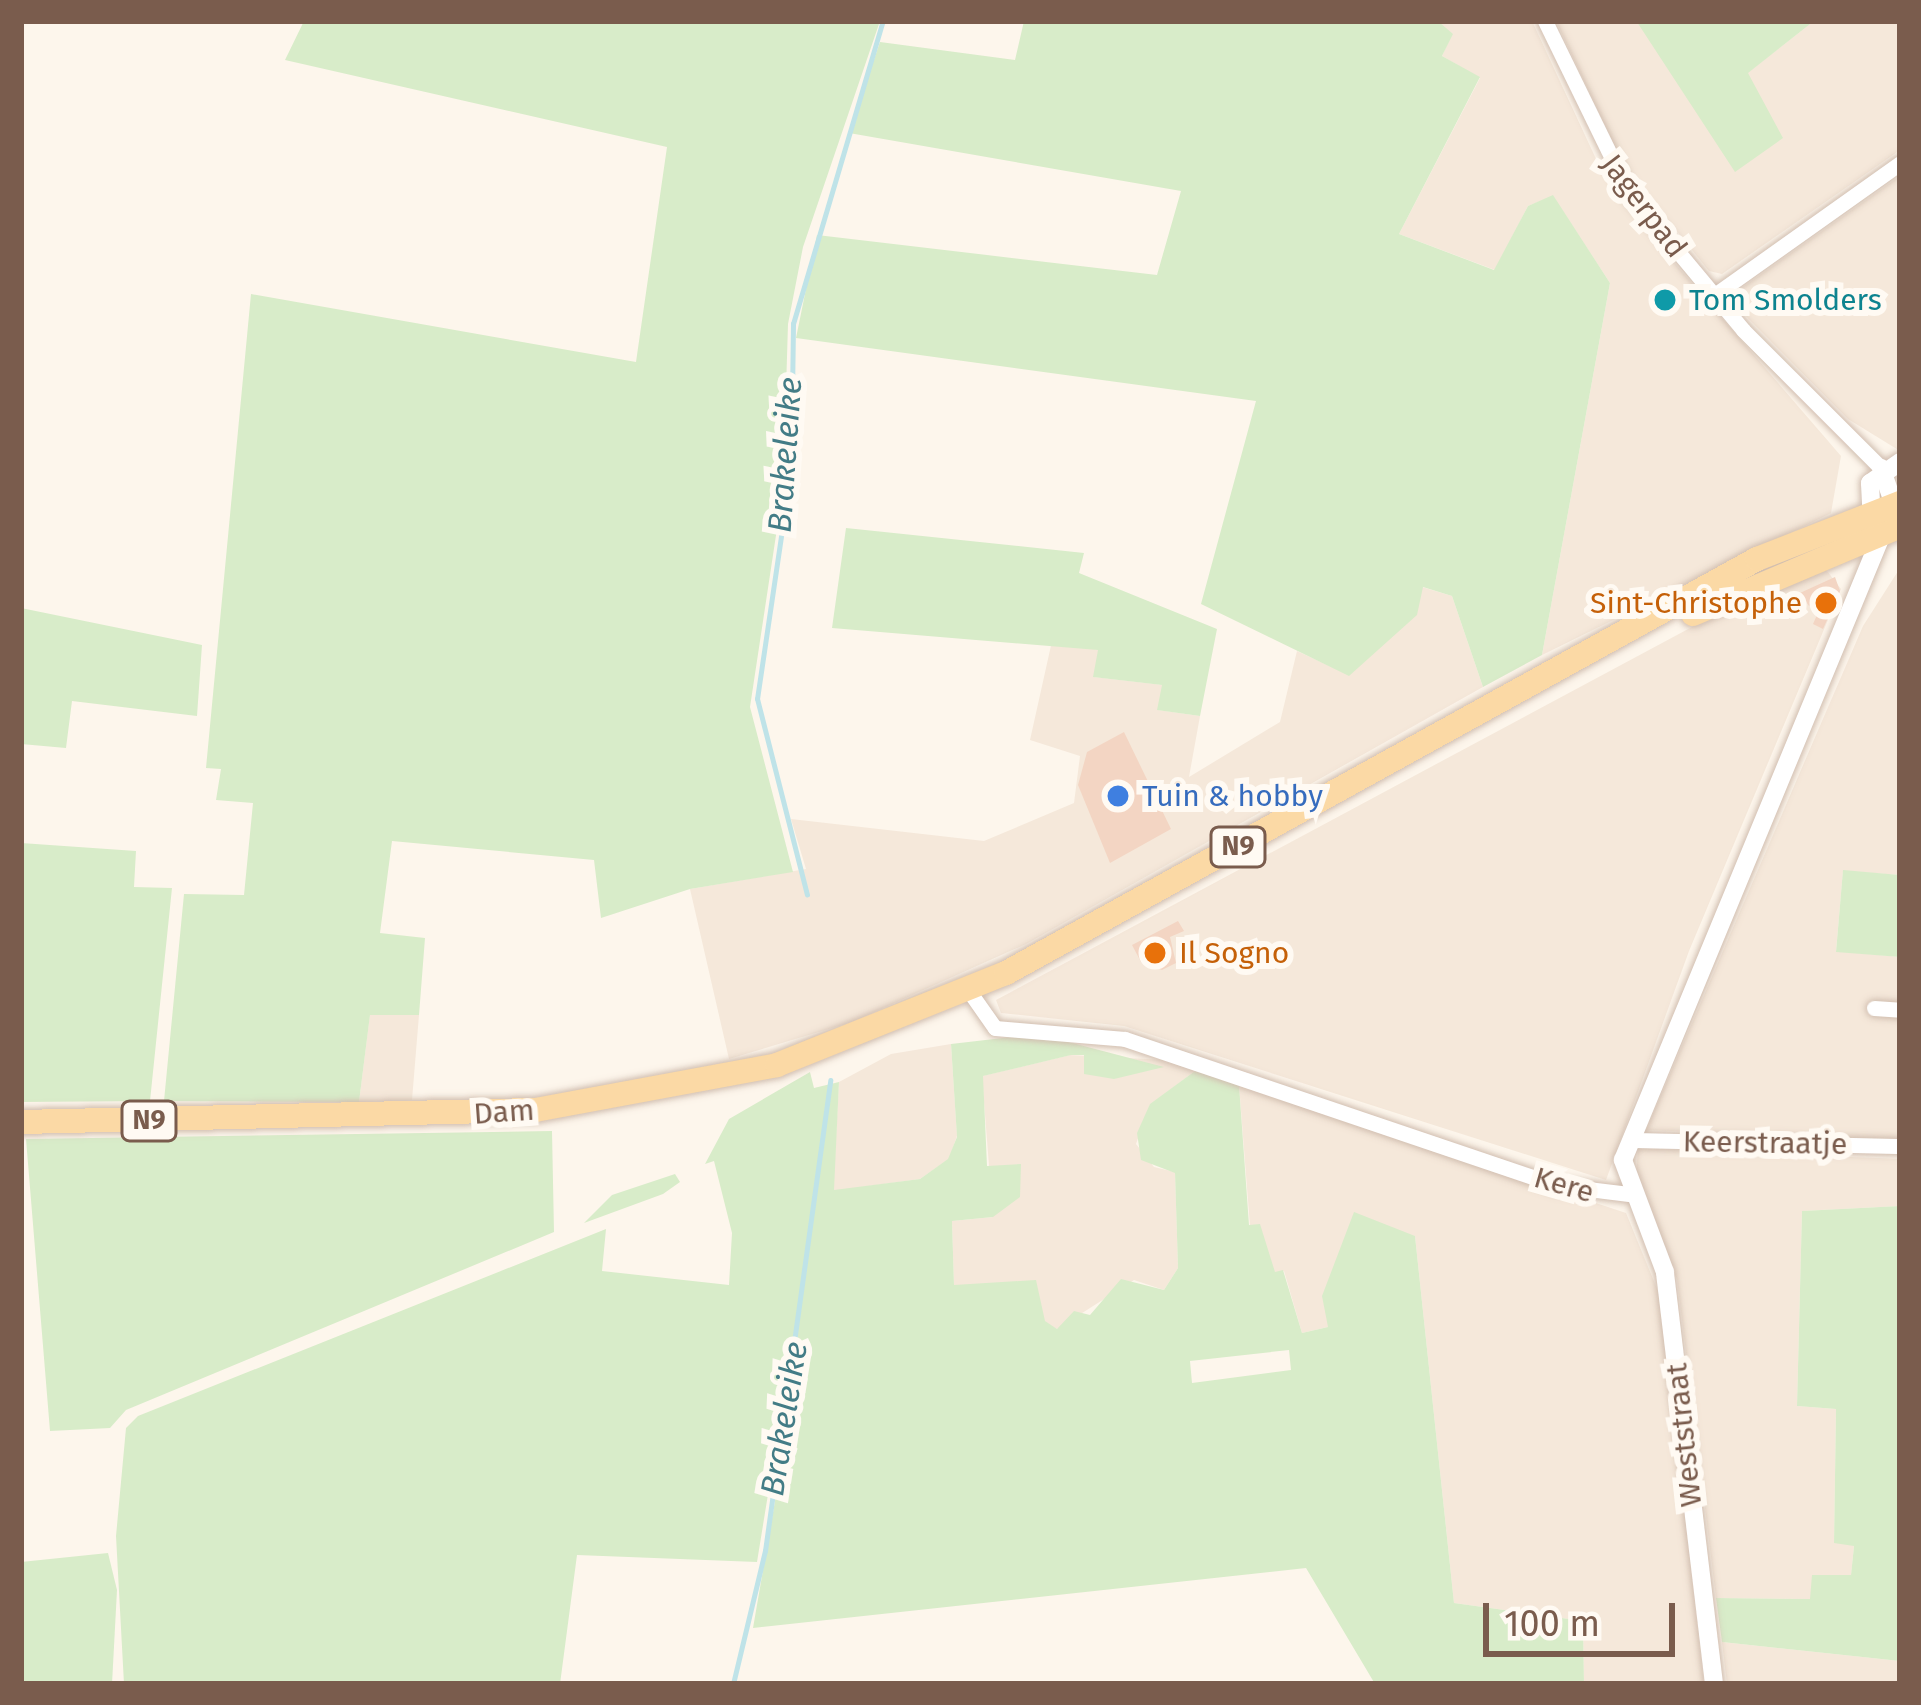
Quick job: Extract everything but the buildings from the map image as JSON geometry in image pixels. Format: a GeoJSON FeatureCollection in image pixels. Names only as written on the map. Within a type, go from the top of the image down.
{"type":"FeatureCollection","features":[{"type":"Feature","properties":{"kind":"main road","name":"N9"},"geometry":{"type":"LineString","coordinates":[[1699,602],[1828,549],[1887,515]]}},
{"type":"Feature","properties":{"kind":"main road","name":"N9"},"geometry":{"type":"LineString","coordinates":[[969,991],[1699,602],[1887,515]]}},
{"type":"Feature","properties":{"kind":"main road","name":"Dam"},"geometry":{"type":"LineString","coordinates":[[21,1122],[535,1110],[777,1065],[969,991]]}},
{"type":"Feature","properties":{"kind":"street","name":"Jagerpad"},"geometry":{"type":"LineString","coordinates":[[1545,21],[1611,167],[1713,296],[1891,465]]}},
{"type":"Feature","properties":{"kind":"street"},"geometry":{"type":"LineString","coordinates":[[1713,296],[1900,163]]}},
{"type":"Feature","properties":{"kind":"street"},"geometry":{"type":"LineString","coordinates":[[1887,515],[1891,465]]}},
{"type":"Feature","properties":{"kind":"street","name":"Kere"},"geometry":{"type":"LineString","coordinates":[[969,991],[995,1028],[1045,1028],[1156,1049],[1556,1185],[1629,1194],[1631,1140],[1858,595],[1887,515],[1891,465]]}},
{"type":"Feature","properties":{"kind":"street"},"geometry":{"type":"LineString","coordinates":[[1828,549],[1854,576],[1858,595]]}},
{"type":"Feature","properties":{"kind":"street"},"geometry":{"type":"LineString","coordinates":[[1874,1008],[1900,1010]]}},
{"type":"Feature","properties":{"kind":"street","name":"Keerstraatje"},"geometry":{"type":"LineString","coordinates":[[1631,1140],[1900,1146]]}},
{"type":"Feature","properties":{"kind":"street","name":"Weststraat"},"geometry":{"type":"LineString","coordinates":[[1629,1194],[1665,1272],[1714,1684]]}},
{"type":"Feature","properties":{"kind":"shaded area"},"geometry":{"type":"Polygon","coordinates":[[[1438,21],[1532,21],[1609,187],[1841,456],[1831,513],[1542,655],[1610,283],[1553,196],[1528,206],[1495,270],[1399,234],[1480,78],[1442,56],[1452,34],[1438,21]]]}},
{"type":"Feature","properties":{"kind":"shaded area"},"geometry":{"type":"Polygon","coordinates":[[[1556,21],[1640,21],[1747,73],[1814,21],[1900,21],[1900,150],[1722,274],[1709,271],[1623,164],[1556,21]]]}},
{"type":"Feature","properties":{"kind":"shaded area"},"geometry":{"type":"Polygon","coordinates":[[[1900,176],[1900,451],[1848,419],[1734,304],[1736,292],[1900,176]]]}},
{"type":"Feature","properties":{"kind":"shaded area"},"geometry":{"type":"Polygon","coordinates":[[[1824,567],[1841,589],[1689,951],[1606,1180],[1124,1026],[1001,1013],[996,1000],[1705,620],[1824,567]]]}},
{"type":"Feature","properties":{"kind":"shaded area"},"geometry":{"type":"Polygon","coordinates":[[[1900,568],[1900,875],[1843,871],[1836,951],[1900,957],[1900,1140],[1646,1130],[1863,626],[1900,568]]]}},
{"type":"Feature","properties":{"kind":"shaded area"},"geometry":{"type":"Polygon","coordinates":[[[1422,587],[1452,596],[1483,687],[1026,944],[852,1022],[729,1059],[690,889],[806,869],[791,819],[984,841],[1074,803],[1080,756],[1030,740],[1052,641],[1099,650],[1094,677],[1163,685],[1158,710],[1200,716],[1189,777],[1280,722],[1297,651],[1349,675],[1422,587]]]}},
{"type":"Feature","properties":{"kind":"shaded area"},"geometry":{"type":"Polygon","coordinates":[[[370,1014],[419,1015],[412,1100],[359,1102],[370,1014]]]}},
{"type":"Feature","properties":{"kind":"shaded area"},"geometry":{"type":"Polygon","coordinates":[[[951,1044],[957,1136],[949,1159],[920,1179],[833,1191],[839,1082],[891,1054],[951,1044]]]}},
{"type":"Feature","properties":{"kind":"shaded area"},"geometry":{"type":"Polygon","coordinates":[[[1070,1055],[1165,1060],[1195,1071],[1150,1105],[1136,1144],[1154,1167],[1175,1172],[1178,1268],[1164,1290],[1134,1280],[1057,1329],[954,1285],[952,1221],[993,1217],[982,1076],[1070,1055]]]}},
{"type":"Feature","properties":{"kind":"shaded area"},"geometry":{"type":"Polygon","coordinates":[[[1239,1085],[1626,1213],[1660,1296],[1704,1684],[1584,1684],[1583,1621],[1454,1603],[1415,1236],[1328,1327],[1302,1333],[1284,1271],[1275,1273],[1250,1226],[1239,1085]]]}},
{"type":"Feature","properties":{"kind":"shaded area"},"geometry":{"type":"Polygon","coordinates":[[[1638,1148],[1900,1159],[1900,1206],[1802,1211],[1797,1406],[1836,1409],[1834,1542],[1854,1545],[1851,1576],[1811,1599],[1716,1598],[1677,1279],[1635,1191],[1638,1148]]]}},
{"type":"Feature","properties":{"kind":"shaded area"},"geometry":{"type":"Polygon","coordinates":[[[1722,1642],[1900,1661],[1900,1684],[1727,1684],[1722,1642]]]}},
{"type":"Feature","properties":{"kind":"green space"},"geometry":{"type":"Polygon","coordinates":[[[304,21],[880,21],[803,247],[788,324],[783,489],[750,707],[793,872],[690,889],[601,918],[594,860],[392,841],[380,933],[425,938],[419,1015],[370,1015],[359,1102],[164,1101],[184,894],[244,895],[253,803],[216,800],[221,769],[206,768],[251,294],[636,362],[667,147],[285,60],[304,21]]]}},
{"type":"Feature","properties":{"kind":"green space"},"geometry":{"type":"Polygon","coordinates":[[[1024,21],[1438,21],[1453,34],[1442,56],[1480,77],[1399,234],[1494,270],[1528,206],[1553,195],[1610,283],[1542,655],[1483,687],[1452,596],[1423,587],[1417,615],[1349,676],[1201,604],[1256,401],[796,338],[817,235],[1157,275],[1181,191],[849,133],[880,42],[1015,60],[1024,21]]]}},
{"type":"Feature","properties":{"kind":"green space"},"geometry":{"type":"Polygon","coordinates":[[[1814,21],[1748,73],[1783,138],[1735,172],[1637,22],[1814,21]]]}},
{"type":"Feature","properties":{"kind":"green space"},"geometry":{"type":"Polygon","coordinates":[[[846,528],[1084,553],[1079,573],[1217,629],[1200,716],[1157,710],[1162,685],[1093,677],[1098,650],[832,628],[846,528]]]}},
{"type":"Feature","properties":{"kind":"green space"},"geometry":{"type":"Polygon","coordinates":[[[21,608],[202,645],[197,716],[72,701],[66,748],[21,744],[21,608]]]}},
{"type":"Feature","properties":{"kind":"green space"},"geometry":{"type":"Polygon","coordinates":[[[21,843],[136,851],[134,887],[172,888],[150,1101],[21,1102],[21,843]]]}},
{"type":"Feature","properties":{"kind":"green space"},"geometry":{"type":"Polygon","coordinates":[[[1843,870],[1900,875],[1900,957],[1836,952],[1843,870]]]}},
{"type":"Feature","properties":{"kind":"green space"},"geometry":{"type":"Polygon","coordinates":[[[1038,1034],[1164,1067],[1114,1079],[1084,1074],[1084,1055],[1071,1055],[983,1076],[987,1166],[1021,1164],[1020,1197],[993,1217],[952,1221],[954,1285],[1036,1280],[1045,1321],[1057,1329],[1074,1311],[1090,1315],[1121,1279],[1164,1290],[1178,1268],[1175,1173],[1141,1160],[1137,1133],[1150,1104],[1195,1071],[1239,1085],[1249,1225],[1260,1224],[1275,1272],[1283,1270],[1302,1333],[1328,1327],[1322,1296],[1354,1212],[1415,1236],[1454,1603],[1583,1621],[1584,1684],[1375,1684],[1306,1568],[753,1628],[792,1403],[783,1402],[757,1562],[577,1555],[560,1684],[124,1684],[116,1536],[126,1428],[138,1416],[606,1229],[602,1271],[729,1285],[732,1233],[714,1161],[705,1164],[729,1119],[810,1072],[814,1088],[839,1082],[834,1190],[920,1179],[948,1159],[957,1137],[951,1044],[1038,1034]],[[1289,1350],[1190,1361],[1192,1383],[1291,1370],[1289,1350]]]}},
{"type":"Feature","properties":{"kind":"green space"},"geometry":{"type":"Polygon","coordinates":[[[552,1131],[554,1232],[126,1410],[110,1428],[50,1431],[26,1139],[552,1131]]]}},
{"type":"Feature","properties":{"kind":"green space"},"geometry":{"type":"Polygon","coordinates":[[[675,1174],[680,1182],[663,1194],[584,1223],[612,1195],[675,1174]]]}},
{"type":"Feature","properties":{"kind":"green space"},"geometry":{"type":"Polygon","coordinates":[[[1900,1206],[1900,1661],[1722,1642],[1716,1598],[1810,1599],[1812,1575],[1851,1575],[1854,1546],[1834,1543],[1836,1409],[1797,1406],[1802,1211],[1900,1206]]]}},
{"type":"Feature","properties":{"kind":"green space"},"geometry":{"type":"Polygon","coordinates":[[[108,1553],[117,1590],[112,1684],[21,1684],[21,1562],[108,1553]]]}},
{"type":"Feature","properties":{"kind":"waterway","name":"Brakeleike"},"geometry":{"type":"LineString","coordinates":[[807,895],[757,699],[791,468],[793,324],[883,21]]}},
{"type":"Feature","properties":{"kind":"waterway","name":"Brakeleike"},"geometry":{"type":"LineString","coordinates":[[733,1684],[765,1551],[830,1080]]}},
{"type":"Feature","properties":{"kind":"place","name":"Tom Smolders"},"geometry":{"type":"Point","coordinates":[1665,300]}},
{"type":"Feature","properties":{"kind":"place","name":"Sint-Christophe"},"geometry":{"type":"Point","coordinates":[1826,603]}},
{"type":"Feature","properties":{"kind":"place","name":"Tuin & hobby"},"geometry":{"type":"Point","coordinates":[1118,796]}},
{"type":"Feature","properties":{"kind":"place","name":"Il Sogno"},"geometry":{"type":"Point","coordinates":[1155,953]}}]}
